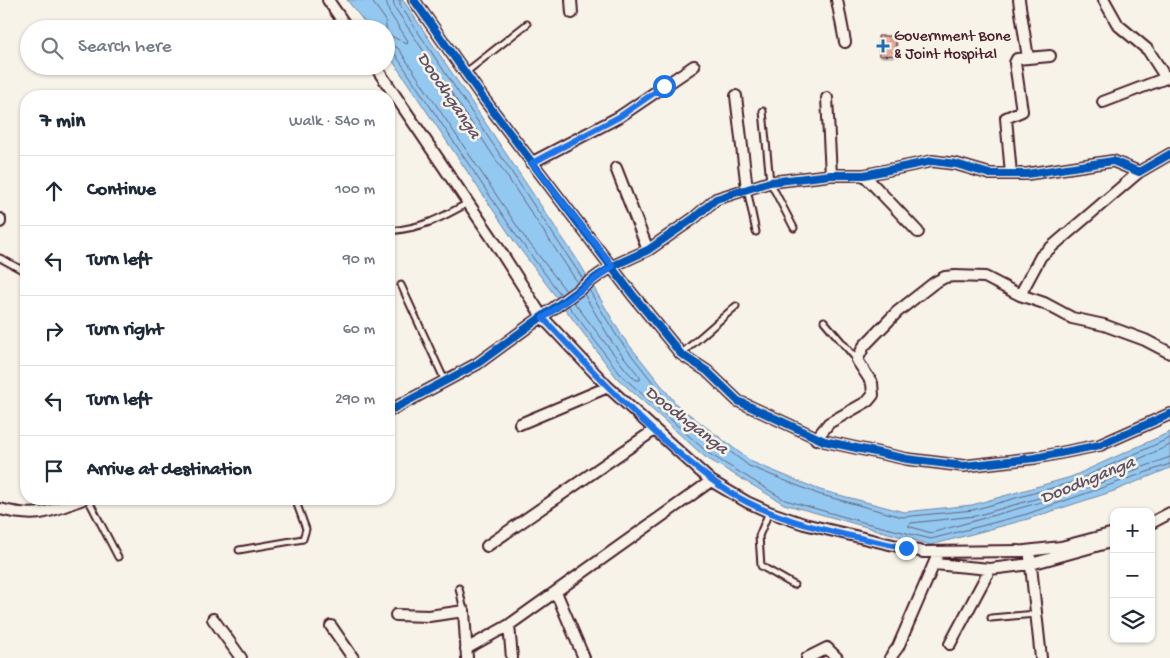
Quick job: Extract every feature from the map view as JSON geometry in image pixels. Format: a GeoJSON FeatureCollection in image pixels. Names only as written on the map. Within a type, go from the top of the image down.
{"type":"FeatureCollection","features":[{"type":"Feature","properties":{"kind":"street"},"geometry":{"type":"LineString","coordinates":[[328,0],[342,20]]}},
{"type":"Feature","properties":{"kind":"street"},"geometry":{"type":"LineString","coordinates":[[414,0],[465,73],[532,163],[613,266],[632,294],[682,354],[707,371],[738,401],[816,439],[907,459],[964,466],[1035,458],[1100,445],[1170,414]]}},
{"type":"Feature","properties":{"kind":"street"},"geometry":{"type":"LineString","coordinates":[[571,0],[572,13]]}},
{"type":"Feature","properties":{"kind":"street"},"geometry":{"type":"LineString","coordinates":[[836,0],[845,42]]}},
{"type":"Feature","properties":{"kind":"street"},"geometry":{"type":"LineString","coordinates":[[1019,0],[1028,58]]}},
{"type":"Feature","properties":{"kind":"street"},"geometry":{"type":"LineString","coordinates":[[1104,0],[1118,25],[1148,50],[1168,77],[1104,102]]}},
{"type":"Feature","properties":{"kind":"street"},"geometry":{"type":"LineString","coordinates":[[1011,174],[1006,118],[1022,111],[1015,63],[1017,60],[1050,56]]}},
{"type":"Feature","properties":{"kind":"street"},"geometry":{"type":"LineString","coordinates":[[532,163],[619,117],[694,66]]}},
{"type":"Feature","properties":{"kind":"street"},"geometry":{"type":"LineString","coordinates":[[380,75],[391,90]]}},
{"type":"Feature","properties":{"kind":"street"},"geometry":{"type":"LineString","coordinates":[[395,96],[547,315],[608,387],[653,431],[711,481],[746,502],[804,524],[923,552],[1028,550],[1062,547],[1110,534]]}},
{"type":"Feature","properties":{"kind":"street"},"geometry":{"type":"LineString","coordinates":[[736,96],[747,188]]}},
{"type":"Feature","properties":{"kind":"street"},"geometry":{"type":"LineString","coordinates":[[827,98],[831,175]]}},
{"type":"Feature","properties":{"kind":"street"},"geometry":{"type":"LineString","coordinates":[[1020,295],[1041,256],[1139,172],[1170,154]]}},
{"type":"Feature","properties":{"kind":"street"},"geometry":{"type":"LineString","coordinates":[[395,408],[477,364],[547,315],[599,275],[613,266],[648,250],[694,218],[716,199],[747,188],[770,182],[831,175],[864,175],[932,161],[956,164],[990,174],[1027,174],[1113,161],[1139,172]]}},
{"type":"Feature","properties":{"kind":"street"},"geometry":{"type":"LineString","coordinates":[[616,168],[648,250]]}},
{"type":"Feature","properties":{"kind":"street"},"geometry":{"type":"LineString","coordinates":[[864,175],[918,232]]}},
{"type":"Feature","properties":{"kind":"street"},"geometry":{"type":"LineString","coordinates":[[816,439],[829,423],[868,401],[874,395],[872,383],[857,360],[864,346],[897,312],[945,277],[985,277],[1020,295],[1044,303],[1072,318],[1104,325],[1145,340],[1170,353]]}},
{"type":"Feature","properties":{"kind":"street"},"geometry":{"type":"LineString","coordinates":[[520,424],[608,387]]}},
{"type":"Feature","properties":{"kind":"street"},"geometry":{"type":"LineString","coordinates":[[488,546],[653,431]]}},
{"type":"Feature","properties":{"kind":"street"},"geometry":{"type":"LineString","coordinates":[[467,654],[711,481]]}},
{"type":"Feature","properties":{"kind":"street"},"geometry":{"type":"LineString","coordinates":[[0,509],[16,514],[39,515],[66,505]]}},
{"type":"Feature","properties":{"kind":"street"},"geometry":{"type":"LineString","coordinates":[[1155,521],[1170,513]]}},
{"type":"Feature","properties":{"kind":"street"},"geometry":{"type":"LineString","coordinates":[[934,564],[990,569],[1031,564],[1110,543]]}},
{"type":"Feature","properties":{"kind":"street"},"geometry":{"type":"LineString","coordinates":[[1028,550],[1041,658]]}},
{"type":"Feature","properties":{"kind":"street"},"geometry":{"type":"LineString","coordinates":[[890,658],[898,647],[939,552]]}},
{"type":"Feature","properties":{"kind":"street"},"geometry":{"type":"LineString","coordinates":[[950,644],[990,569]]}},
{"type":"Feature","properties":{"kind":"street"},"geometry":{"type":"LineString","coordinates":[[556,592],[584,658]]}},
{"type":"Feature","properties":{"kind":"street"},"geometry":{"type":"LineString","coordinates":[[396,615],[429,616],[464,611],[467,654]]}},
{"type":"Feature","properties":{"kind":"street"},"geometry":{"type":"LineString","coordinates":[[213,618],[241,658]]}},
{"type":"Feature","properties":{"kind":"street"},"geometry":{"type":"LineString","coordinates":[[509,625],[512,658]]}},
{"type":"Feature","properties":{"kind":"street"},"geometry":{"type":"LineString","coordinates":[[331,626],[353,658]]}},
{"type":"Feature","properties":{"kind":"street"},"geometry":{"type":"LineString","coordinates":[[807,658],[826,648],[837,658]]}},
{"type":"Feature","properties":{"kind":"lane"},"geometry":{"type":"LineString","coordinates":[[465,73],[527,24]]}},
{"type":"Feature","properties":{"kind":"lane"},"geometry":{"type":"LineString","coordinates":[[763,111],[770,182],[794,228]]}},
{"type":"Feature","properties":{"kind":"lane"},"geometry":{"type":"LineString","coordinates":[[747,188],[756,232]]}},
{"type":"Feature","properties":{"kind":"lane"},"geometry":{"type":"LineString","coordinates":[[395,231],[415,229],[434,222],[469,203]]}},
{"type":"Feature","properties":{"kind":"lane"},"geometry":{"type":"LineString","coordinates":[[0,258],[20,269]]}},
{"type":"Feature","properties":{"kind":"lane"},"geometry":{"type":"LineString","coordinates":[[402,285],[445,381]]}},
{"type":"Feature","properties":{"kind":"lane"},"geometry":{"type":"LineString","coordinates":[[682,354],[736,306]]}},
{"type":"Feature","properties":{"kind":"lane"},"geometry":{"type":"LineString","coordinates":[[824,321],[857,360]]}},
{"type":"Feature","properties":{"kind":"lane"},"geometry":{"type":"LineString","coordinates":[[91,505],[118,557]]}},
{"type":"Feature","properties":{"kind":"lane"},"geometry":{"type":"LineString","coordinates":[[239,550],[303,539],[306,529],[297,505]]}},
{"type":"Feature","properties":{"kind":"lane"},"geometry":{"type":"LineString","coordinates":[[769,512],[759,536],[761,566],[794,585]]}},
{"type":"Feature","properties":{"kind":"lane"},"geometry":{"type":"LineString","coordinates":[[459,588],[464,611]]}},
{"type":"Feature","properties":{"kind":"lane"},"geometry":{"type":"LineString","coordinates":[[992,618],[1036,614]]}},
{"type":"Feature","properties":{"kind":"water","name":"Doodhganga"},"geometry":{"type":"Polygon","coordinates":[[[347,0],[403,0],[580,264],[622,336],[677,405],[752,462],[820,490],[904,512],[972,505],[1071,477],[1170,432],[1170,468],[1114,491],[1028,519],[931,545],[784,504],[705,457],[617,378],[514,241],[395,64],[395,20],[363,20],[347,0]]]}},
{"type":"Feature","properties":{"kind":"building"},"geometry":{"type":"Polygon","coordinates":[[[878,36],[896,36],[896,55],[879,56],[878,36]]]}},
{"type":"Feature","properties":{"kind":"cycle path"},"geometry":{"type":"LineString","coordinates":[[414,0],[483,98],[632,294],[681,354],[707,371],[738,401],[824,441],[907,459],[964,466],[1035,458],[1100,445],[1170,414]]}},
{"type":"Feature","properties":{"kind":"cycle path"},"geometry":{"type":"LineString","coordinates":[[395,408],[477,364],[599,275],[613,266],[648,250],[694,218],[716,199],[770,182],[831,175],[864,175],[932,161],[956,164],[990,174],[1027,174],[1113,161],[1139,172],[1170,154]]}},
{"type":"Feature","properties":{"kind":"place","name":"Government Bone & Joint Hospital"},"geometry":{"type":"Point","coordinates":[883,46]}},
{"type":"Feature","properties":{"kind":"route"},"geometry":{"type":"LineString","coordinates":[[664,86],[619,117],[532,163],[613,266],[543,318],[608,387],[653,431],[711,481],[746,502],[769,512],[804,524],[906,548]]}}]}
